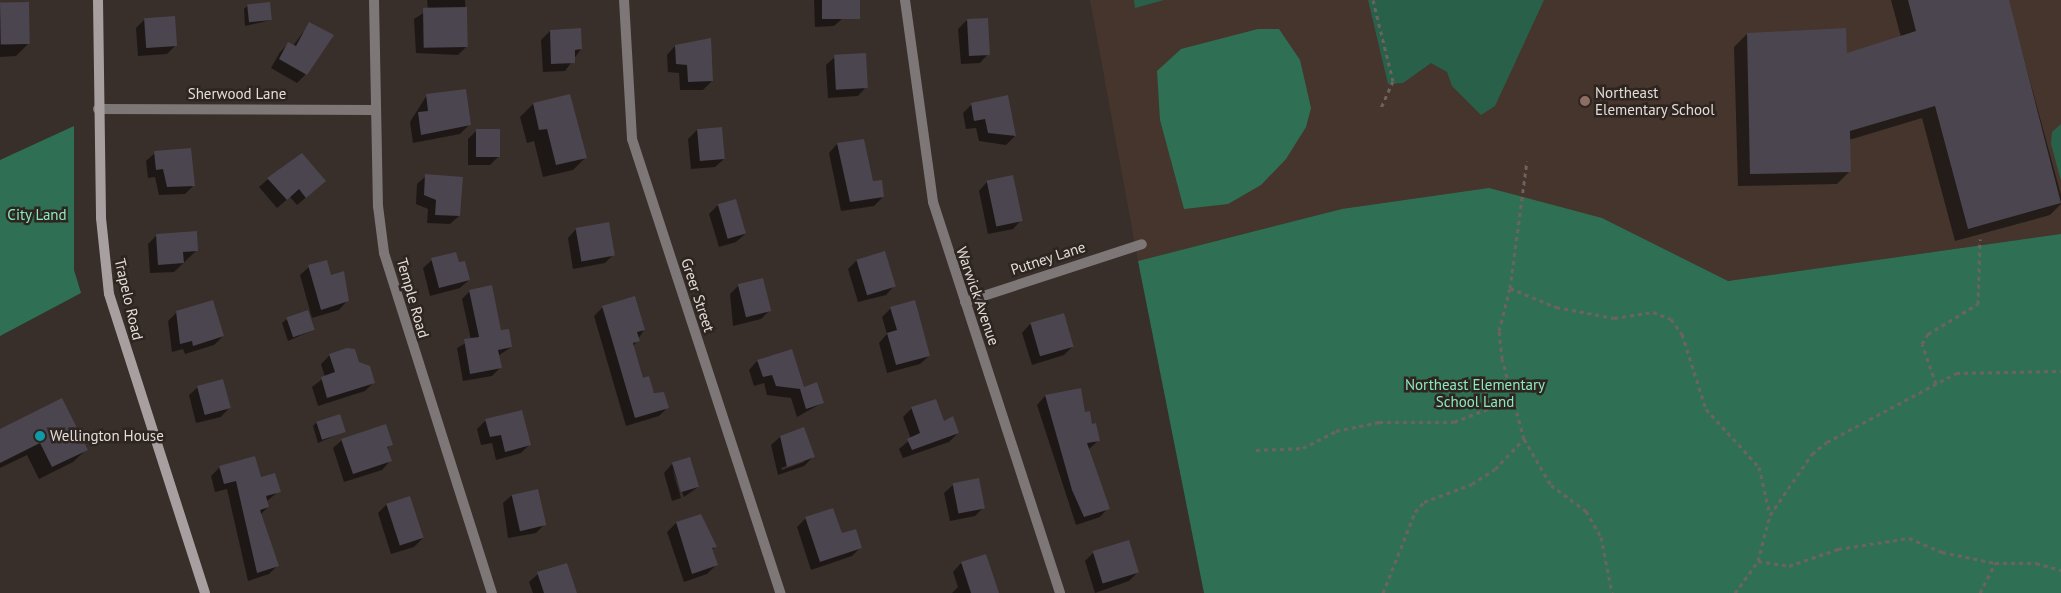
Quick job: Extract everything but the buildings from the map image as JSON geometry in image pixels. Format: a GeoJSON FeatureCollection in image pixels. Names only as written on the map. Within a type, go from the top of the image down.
{"type":"FeatureCollection","features":[{"type":"Feature","properties":{"kind":"main road","name":"Trapelo Road"},"geometry":{"type":"LineString","coordinates":[[98,0],[101,218],[109,294],[205,593]]}},
{"type":"Feature","properties":{"kind":"street","name":"Temple Road"},"geometry":{"type":"LineString","coordinates":[[374,0],[375,110],[384,253],[492,593]]}},
{"type":"Feature","properties":{"kind":"street","name":"Greer Street"},"geometry":{"type":"LineString","coordinates":[[624,0],[632,139],[780,593]]}},
{"type":"Feature","properties":{"kind":"street","name":"Warwick Avenue"},"geometry":{"type":"LineString","coordinates":[[906,0],[930,184],[964,302],[1060,593]]}},
{"type":"Feature","properties":{"kind":"street","name":"Sherwood Lane"},"geometry":{"type":"LineString","coordinates":[[98,109],[375,110]]}},
{"type":"Feature","properties":{"kind":"street","name":"Putney Lane"},"geometry":{"type":"LineString","coordinates":[[964,302],[1142,244]]}},
{"type":"Feature","properties":{"kind":"path"},"geometry":{"type":"LineString","coordinates":[[1373,0],[1393,81],[1380,110]]}},
{"type":"Feature","properties":{"kind":"path"},"geometry":{"type":"LineString","coordinates":[[1527,161],[1510,288],[1499,331],[1513,399],[1524,439],[1551,485],[1586,511],[1601,537],[1612,593]]}},
{"type":"Feature","properties":{"kind":"path"},"geometry":{"type":"LineString","coordinates":[[1936,384],[1922,344],[1928,334],[1978,304],[1980,239]]}},
{"type":"Feature","properties":{"kind":"path"},"geometry":{"type":"LineString","coordinates":[[1510,288],[1556,307],[1614,318],[1653,312],[1671,319],[1682,334],[1706,410],[1759,467],[1770,515]]}},
{"type":"Feature","properties":{"kind":"path"},"geometry":{"type":"LineString","coordinates":[[1735,593],[1758,561],[1770,515],[1819,448],[1956,373],[2061,371]]}},
{"type":"Feature","properties":{"kind":"path"},"geometry":{"type":"LineString","coordinates":[[1256,450],[1303,448],[1336,431],[1379,422],[1454,422],[1513,399]]}},
{"type":"Feature","properties":{"kind":"path"},"geometry":{"type":"LineString","coordinates":[[1383,593],[1415,512],[1424,502],[1472,484],[1495,469],[1524,439]]}},
{"type":"Feature","properties":{"kind":"path"},"geometry":{"type":"LineString","coordinates":[[1758,561],[1789,566],[1838,548],[1909,538],[1942,552],[1996,563],[2036,563],[2061,570]]}},
{"type":"Feature","properties":{"kind":"path"},"geometry":{"type":"LineString","coordinates":[[1980,593],[1996,563]]}},
{"type":"Feature","properties":{"kind":"shaded area","name":"Northeast Elementary School"},"geometry":{"type":"Polygon","coordinates":[[[1090,0],[2061,0],[2061,234],[1728,281],[1602,218],[1342,209],[1138,261],[1090,0]]]}},
{"type":"Feature","properties":{"kind":"green space"},"geometry":{"type":"Polygon","coordinates":[[[1134,0],[1164,0],[1135,8],[1134,0]]]}},
{"type":"Feature","properties":{"kind":"green space"},"geometry":{"type":"Polygon","coordinates":[[[1368,0],[1544,0],[1495,106],[1481,115],[1452,86],[1447,72],[1431,63],[1403,83],[1388,84],[1368,0]]]}},
{"type":"Feature","properties":{"kind":"green space"},"geometry":{"type":"Polygon","coordinates":[[[1258,29],[1279,29],[1300,60],[1311,108],[1306,127],[1286,159],[1261,185],[1228,204],[1184,209],[1160,120],[1157,71],[1181,49],[1258,29]]]}},
{"type":"Feature","properties":{"kind":"green space"},"geometry":{"type":"Polygon","coordinates":[[[2061,124],[2061,181],[2051,144],[2052,132],[2061,124]]]}},
{"type":"Feature","properties":{"kind":"green space","name":"City Land"},"geometry":{"type":"Polygon","coordinates":[[[74,126],[74,270],[81,293],[0,336],[0,160],[74,126]]]}},
{"type":"Feature","properties":{"kind":"green space","name":"Northeast Elementary School Land"},"geometry":{"type":"Polygon","coordinates":[[[1489,188],[1602,218],[1728,281],[2061,234],[2061,593],[1204,593],[1138,261],[1342,209],[1489,188]]]}},
{"type":"Feature","properties":{"kind":"place","name":"Northeast Elementary School"},"geometry":{"type":"Point","coordinates":[1585,101]}},
{"type":"Feature","properties":{"kind":"place","name":"Wellington House"},"geometry":{"type":"Point","coordinates":[40,436]}}]}
